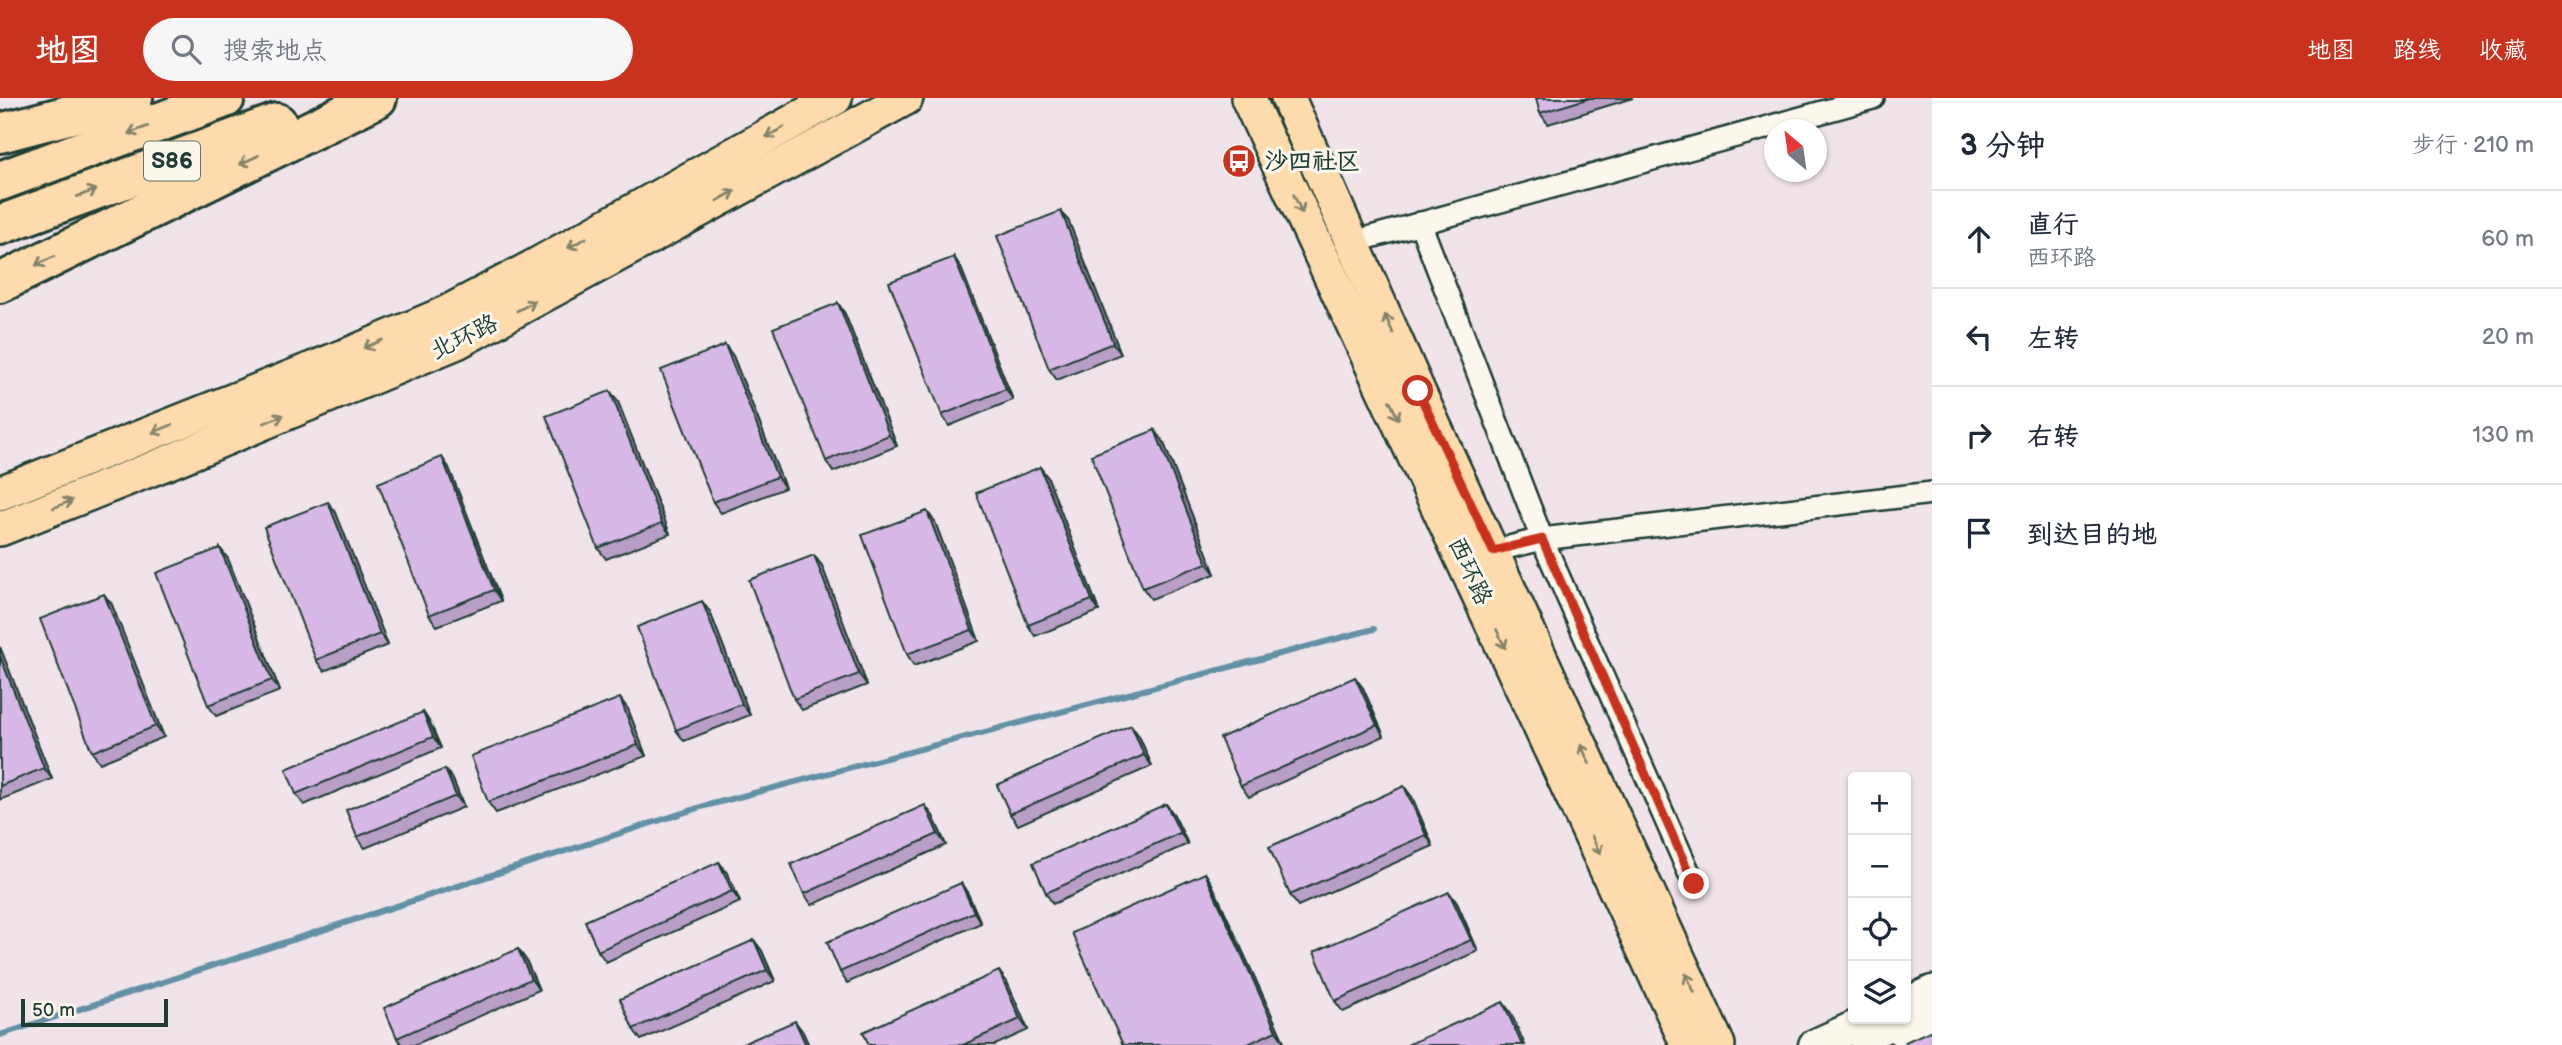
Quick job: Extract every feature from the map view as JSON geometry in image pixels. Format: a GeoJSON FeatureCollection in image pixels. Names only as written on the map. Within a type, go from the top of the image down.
{"type":"FeatureCollection","features":[{"type":"Feature","properties":{"kind":"highway"},"geometry":{"type":"LineString","coordinates":[[0,134],[133,98]]}},
{"type":"Feature","properties":{"kind":"highway","name":"S86"},"geometry":{"type":"LineString","coordinates":[[0,181],[225,98]]}},
{"type":"Feature","properties":{"kind":"highway","name":"S86"},"geometry":{"type":"LineString","coordinates":[[0,225],[344,98]]}},
{"type":"Feature","properties":{"kind":"highway"},"geometry":{"type":"LineString","coordinates":[[0,283],[377,98]]}},
{"type":"Feature","properties":{"kind":"main road","name":"北环路"},"geometry":{"type":"LineString","coordinates":[[0,493],[444,314],[835,98]]}},
{"type":"Feature","properties":{"kind":"main road","name":"北环路"},"geometry":{"type":"LineString","coordinates":[[0,530],[457,342],[905,98]]}},
{"type":"Feature","properties":{"kind":"main road","name":"西环路"},"geometry":{"type":"LineString","coordinates":[[1248,98],[1688,1045]]}},
{"type":"Feature","properties":{"kind":"main road","name":"西环路"},"geometry":{"type":"LineString","coordinates":[[1288,98],[1418,391],[1718,1045]]}},
{"type":"Feature","properties":{"kind":"street"},"geometry":{"type":"LineString","coordinates":[[1353,242],[1873,98]]}},
{"type":"Feature","properties":{"kind":"street"},"geometry":{"type":"LineString","coordinates":[[1420,223],[1542,539],[1694,884]]}},
{"type":"Feature","properties":{"kind":"street"},"geometry":{"type":"LineString","coordinates":[[1493,551],[1542,539],[1932,493]]}},
{"type":"Feature","properties":{"kind":"street"},"geometry":{"type":"LineString","coordinates":[[1911,1001],[1932,991]]}},
{"type":"Feature","properties":{"kind":"street"},"geometry":{"type":"LineString","coordinates":[[1866,1045],[1932,1015]]}},
{"type":"Feature","properties":{"kind":"street"},"geometry":{"type":"LineString","coordinates":[[1814,1045],[1860,1024]]}},
{"type":"Feature","properties":{"kind":"building"},"geometry":{"type":"Polygon","coordinates":[[[1536,98],[1590,98],[1540,113],[1536,98]]]}},
{"type":"Feature","properties":{"kind":"building"},"geometry":{"type":"Polygon","coordinates":[[[1061,211],[1113,343],[1049,369],[997,236],[1061,211]]]}},
{"type":"Feature","properties":{"kind":"building"},"geometry":{"type":"Polygon","coordinates":[[[954,257],[1006,389],[942,415],[889,282],[954,257]]]}},
{"type":"Feature","properties":{"kind":"building"},"geometry":{"type":"Polygon","coordinates":[[[838,303],[889,435],[826,461],[773,328],[838,303]]]}},
{"type":"Feature","properties":{"kind":"building"},"geometry":{"type":"Polygon","coordinates":[[[725,345],[777,477],[713,502],[661,370],[725,345]]]}},
{"type":"Feature","properties":{"kind":"building"},"geometry":{"type":"Polygon","coordinates":[[[610,391],[662,523],[598,548],[546,416],[610,391]]]}},
{"type":"Feature","properties":{"kind":"building"},"geometry":{"type":"Polygon","coordinates":[[[1155,430],[1207,563],[1143,588],[1091,455],[1155,430]]]}},
{"type":"Feature","properties":{"kind":"building"},"geometry":{"type":"Polygon","coordinates":[[[442,457],[494,590],[429,615],[378,483],[442,457]]]}},
{"type":"Feature","properties":{"kind":"building"},"geometry":{"type":"Polygon","coordinates":[[[1040,467],[1092,600],[1028,625],[976,493],[1040,467]]]}},
{"type":"Feature","properties":{"kind":"building"},"geometry":{"type":"Polygon","coordinates":[[[328,502],[380,634],[316,660],[264,527],[328,502]]]}},
{"type":"Feature","properties":{"kind":"building"},"geometry":{"type":"Polygon","coordinates":[[[927,511],[972,630],[907,654],[862,535],[927,511]]]}},
{"type":"Feature","properties":{"kind":"building"},"geometry":{"type":"Polygon","coordinates":[[[220,548],[272,680],[208,705],[156,573],[220,548]]]}},
{"type":"Feature","properties":{"kind":"building"},"geometry":{"type":"Polygon","coordinates":[[[814,555],[859,674],[794,699],[749,580],[814,555]]]}},
{"type":"Feature","properties":{"kind":"building"},"geometry":{"type":"Polygon","coordinates":[[[104,594],[156,726],[92,752],[40,619],[104,594]]]}},
{"type":"Feature","properties":{"kind":"building"},"geometry":{"type":"Polygon","coordinates":[[[702,601],[742,704],[676,730],[637,627],[702,601]]]}},
{"type":"Feature","properties":{"kind":"building"},"geometry":{"type":"Polygon","coordinates":[[[0,656],[44,768],[0,786],[0,656]]]}},
{"type":"Feature","properties":{"kind":"building"},"geometry":{"type":"Polygon","coordinates":[[[1355,677],[1377,725],[1241,786],[1220,738],[1355,677]]]}},
{"type":"Feature","properties":{"kind":"building"},"geometry":{"type":"Polygon","coordinates":[[[620,698],[638,745],[488,802],[471,756],[620,698]]]}},
{"type":"Feature","properties":{"kind":"building"},"geometry":{"type":"Polygon","coordinates":[[[423,712],[433,737],[296,794],[286,769],[423,712]]]}},
{"type":"Feature","properties":{"kind":"building"},"geometry":{"type":"Polygon","coordinates":[[[1131,725],[1144,755],[1010,814],[997,785],[1131,725]]]}},
{"type":"Feature","properties":{"kind":"building"},"geometry":{"type":"Polygon","coordinates":[[[445,769],[456,796],[357,837],[346,810],[445,769]]]}},
{"type":"Feature","properties":{"kind":"building"},"geometry":{"type":"Polygon","coordinates":[[[1404,786],[1426,835],[1290,895],[1269,847],[1404,786]]]}},
{"type":"Feature","properties":{"kind":"building"},"geometry":{"type":"Polygon","coordinates":[[[1166,804],[1180,833],[1046,893],[1033,863],[1166,804]]]}},
{"type":"Feature","properties":{"kind":"building"},"geometry":{"type":"Polygon","coordinates":[[[925,805],[938,834],[804,894],[791,864],[925,805]]]}},
{"type":"Feature","properties":{"kind":"building"},"geometry":{"type":"Polygon","coordinates":[[[719,862],[732,891],[598,951],[585,921],[719,862]]]}},
{"type":"Feature","properties":{"kind":"building"},"geometry":{"type":"Polygon","coordinates":[[[1205,873],[1276,1031],[1246,1045],[1123,1045],[1072,933],[1205,873]]]}},
{"type":"Feature","properties":{"kind":"building"},"geometry":{"type":"Polygon","coordinates":[[[961,883],[974,912],[840,972],[827,942],[961,883]]]}},
{"type":"Feature","properties":{"kind":"building"},"geometry":{"type":"Polygon","coordinates":[[[1449,892],[1471,940],[1335,1001],[1314,952],[1449,892]]]}},
{"type":"Feature","properties":{"kind":"building"},"geometry":{"type":"Polygon","coordinates":[[[754,940],[767,970],[633,1029],[620,999],[754,940]]]}},
{"type":"Feature","properties":{"kind":"building"},"geometry":{"type":"Polygon","coordinates":[[[518,949],[531,979],[397,1038],[384,1008],[518,949]]]}},
{"type":"Feature","properties":{"kind":"building"},"geometry":{"type":"Polygon","coordinates":[[[999,971],[1020,1019],[963,1045],[869,1045],[863,1032],[999,971]]]}},
{"type":"Feature","properties":{"kind":"building"},"geometry":{"type":"Polygon","coordinates":[[[1503,1002],[1522,1045],[1407,1045],[1503,1002]]]}},
{"type":"Feature","properties":{"kind":"building"},"geometry":{"type":"Polygon","coordinates":[[[795,1021],[806,1045],[740,1045],[795,1021]]]}},
{"type":"Feature","properties":{"kind":"building"},"geometry":{"type":"Polygon","coordinates":[[[1932,1030],[1932,1045],[1906,1045],[1905,1042],[1932,1030]]]}},
{"type":"Feature","properties":{"kind":"waterway"},"geometry":{"type":"LineString","coordinates":[[0,1035],[701,807],[1374,629]]}},
{"type":"Feature","properties":{"kind":"place","name":"沙四社区"},"geometry":{"type":"Point","coordinates":[1239,161]}},
{"type":"Feature","properties":{"kind":"route"},"geometry":{"type":"LineString","coordinates":[[1418,391],[1493,551],[1542,539],[1694,884]]}}]}
